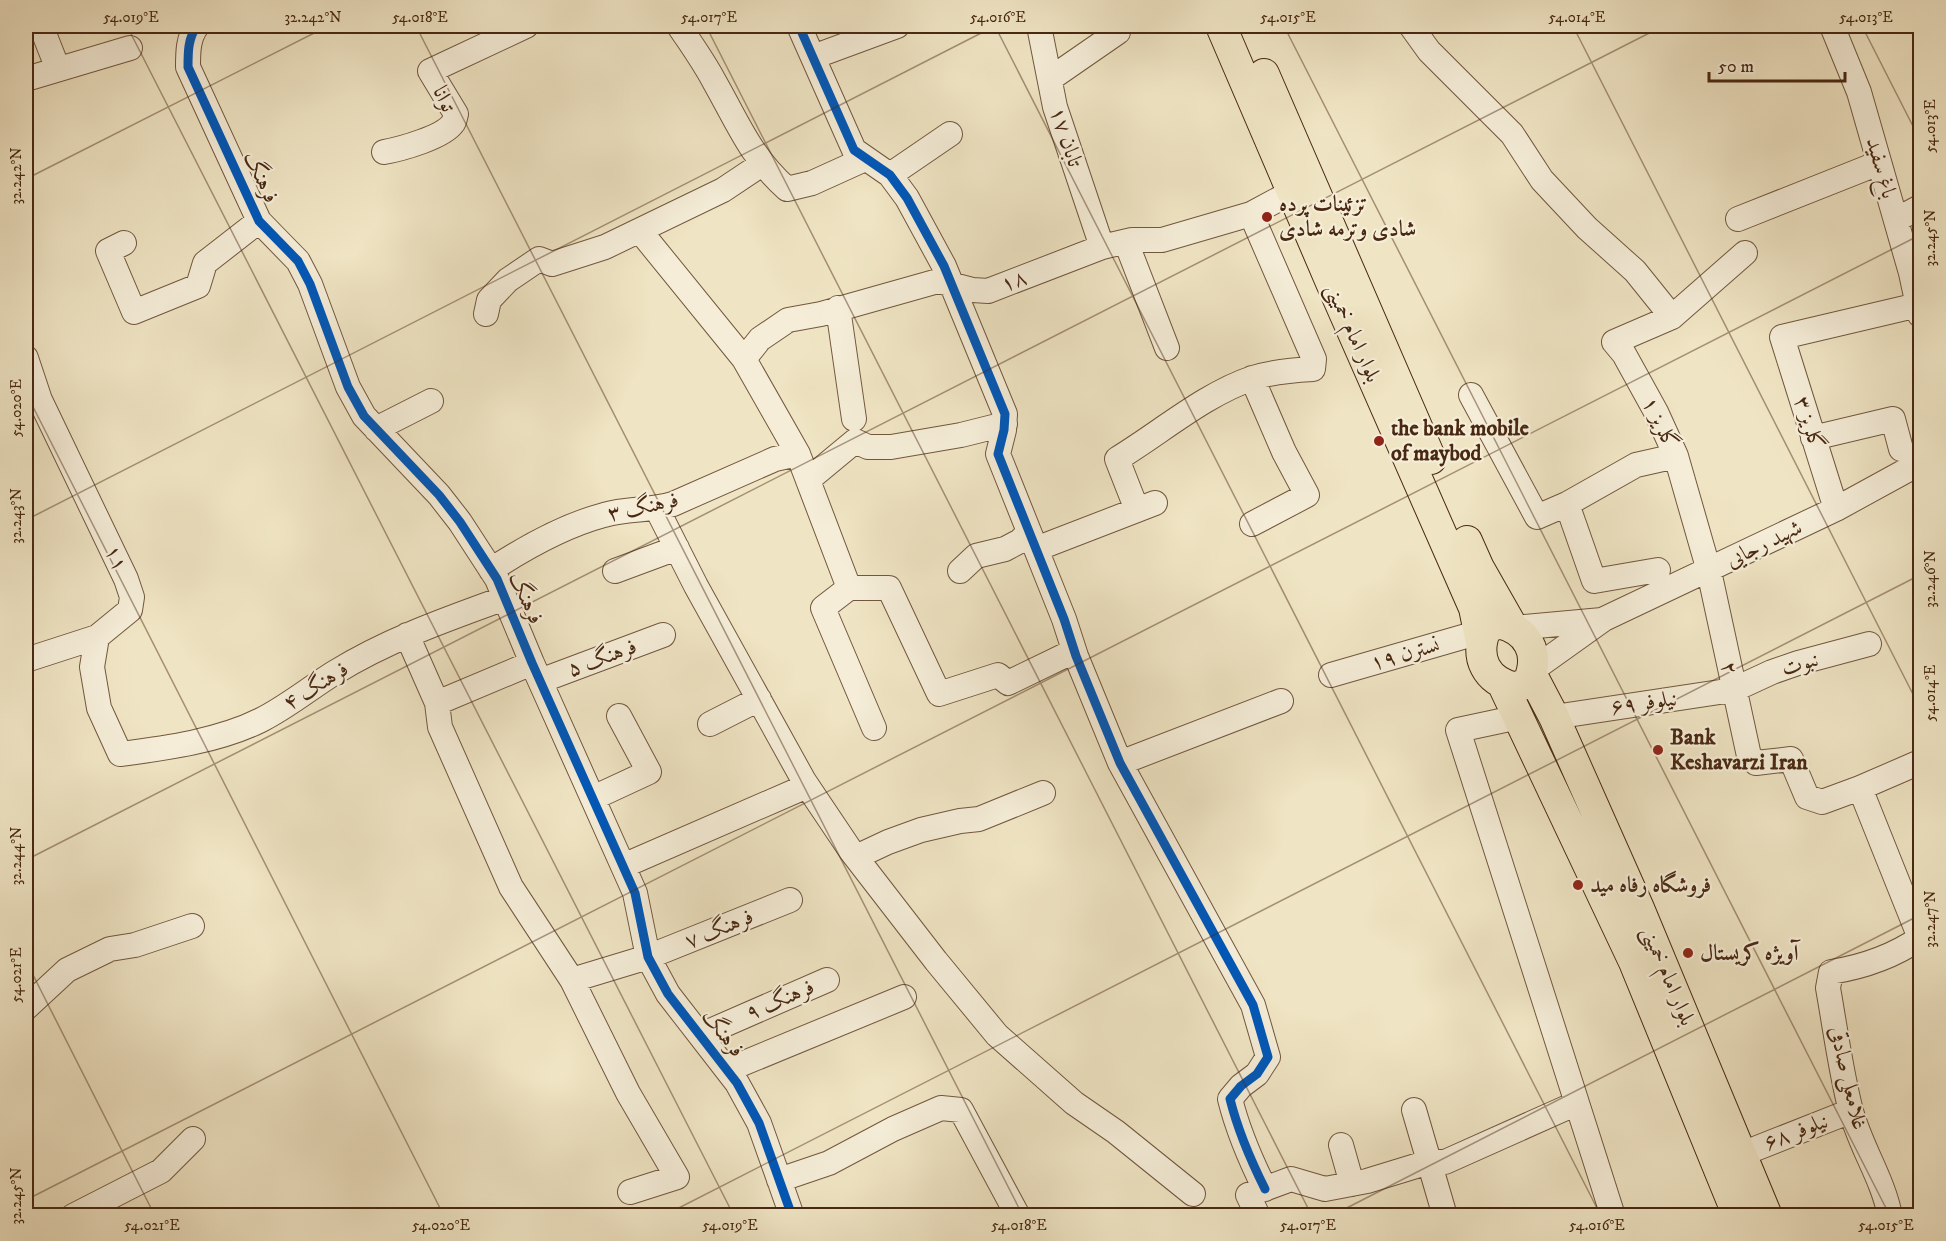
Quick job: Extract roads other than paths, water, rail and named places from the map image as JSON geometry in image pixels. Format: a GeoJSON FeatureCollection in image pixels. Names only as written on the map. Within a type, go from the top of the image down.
{"type":"FeatureCollection","features":[{"type":"Feature","properties":{"kind":"main road","name":"بلوار امام خمینی"},"geometry":{"type":"LineString","coordinates":[[1221,26],[1474,608],[1480,637]]}},
{"type":"Feature","properties":{"kind":"main road","name":"بلوار امام خمینی"},"geometry":{"type":"LineString","coordinates":[[1243,26],[1479,568],[1513,627]]}},
{"type":"Feature","properties":{"kind":"main road"},"geometry":{"type":"LineString","coordinates":[[1498,623],[1513,627],[1525,637],[1533,653],[1533,672],[1528,682],[1516,688],[1503,685],[1490,675],[1482,658],[1480,637],[1486,629],[1498,623]]}},
{"type":"Feature","properties":{"kind":"main road","name":"بلوار امام خمینی"},"geometry":{"type":"LineString","coordinates":[[1533,672],[1638,906],[1767,1215]]}},
{"type":"Feature","properties":{"kind":"main road","name":"بلوار امام خمینی"},"geometry":{"type":"LineString","coordinates":[[1503,685],[1634,962],[1738,1215]]}},
{"type":"Feature","properties":{"kind":"street"},"geometry":{"type":"LineString","coordinates":[[40,26],[58,69]]}},
{"type":"Feature","properties":{"kind":"street","name":"فرهنگ"},"geometry":{"type":"LineString","coordinates":[[197,26],[193,31],[188,50],[188,66],[259,221],[298,261],[323,317],[348,387],[364,416],[439,495],[460,522],[491,570],[635,893],[648,957],[668,994],[737,1083],[759,1123],[779,1180],[787,1214]]}},
{"type":"Feature","properties":{"kind":"street","name":"توانا"},"geometry":{"type":"LineString","coordinates":[[384,152],[402,149],[420,142],[454,123],[456,114],[430,71],[526,26]]}},
{"type":"Feature","properties":{"kind":"street"},"geometry":{"type":"LineString","coordinates":[[679,26],[714,80],[746,143],[762,164],[787,189],[812,183],[865,159]]}},
{"type":"Feature","properties":{"kind":"street"},"geometry":{"type":"LineString","coordinates":[[799,26],[854,150],[890,175],[907,198],[953,285],[1005,414],[998,454],[1120,763],[1252,1005],[1268,1057],[1257,1074],[1241,1086],[1230,1099],[1249,1158],[1265,1189]]}},
{"type":"Feature","properties":{"kind":"street"},"geometry":{"type":"LineString","coordinates":[[813,57],[897,26]]}},
{"type":"Feature","properties":{"kind":"street","name":"تابان ۱۷"},"geometry":{"type":"LineString","coordinates":[[1039,26],[1055,107],[1102,247]]}},
{"type":"Feature","properties":{"kind":"street"},"geometry":{"type":"LineString","coordinates":[[1411,26],[1429,51],[1512,134],[1542,180],[1587,228],[1635,271],[1672,317],[1745,252]]}},
{"type":"Feature","properties":{"kind":"street","name":"باغ سفید"},"geometry":{"type":"LineString","coordinates":[[1832,26],[1859,92],[1896,219],[1919,310]]}},
{"type":"Feature","properties":{"kind":"street"},"geometry":{"type":"LineString","coordinates":[[1050,79],[1118,32]]}},
{"type":"Feature","properties":{"kind":"street"},"geometry":{"type":"LineString","coordinates":[[26,79],[130,48]]}},
{"type":"Feature","properties":{"kind":"street"},"geometry":{"type":"LineString","coordinates":[[890,175],[950,134]]}},
{"type":"Feature","properties":{"kind":"street"},"geometry":{"type":"LineString","coordinates":[[1738,219],[1880,163]]}},
{"type":"Feature","properties":{"kind":"street"},"geometry":{"type":"LineString","coordinates":[[486,314],[489,300],[508,280],[539,259],[552,264],[605,247],[723,190],[762,164]]}},
{"type":"Feature","properties":{"kind":"street","name":"۱۸"},"geometry":{"type":"LineString","coordinates":[[744,359],[760,339],[788,320],[821,314],[938,281],[988,291],[1102,247],[1126,242],[1162,240],[1251,214],[1292,192]]}},
{"type":"Feature","properties":{"kind":"street"},"geometry":{"type":"LineString","coordinates":[[1896,219],[1920,207]]}},
{"type":"Feature","properties":{"kind":"street"},"geometry":{"type":"LineString","coordinates":[[960,572],[976,556],[1005,549],[1020,541],[1033,540],[1146,506],[1117,459],[1197,407],[1252,378],[1313,369],[1314,359],[1251,214]]}},
{"type":"Feature","properties":{"kind":"street"},"geometry":{"type":"LineString","coordinates":[[124,243],[108,251],[134,312],[198,286],[205,263],[259,221]]}},
{"type":"Feature","properties":{"kind":"street"},"geometry":{"type":"LineString","coordinates":[[640,231],[744,359],[798,454],[849,588]]}},
{"type":"Feature","properties":{"kind":"street"},"geometry":{"type":"LineString","coordinates":[[1126,242],[1167,348]]}},
{"type":"Feature","properties":{"kind":"street"},"geometry":{"type":"LineString","coordinates":[[838,308],[854,418]]}},
{"type":"Feature","properties":{"kind":"street","name":"گلریز ۳"},"geometry":{"type":"LineString","coordinates":[[1836,509],[1782,337],[1919,310]]}},
{"type":"Feature","properties":{"kind":"street","name":"گلریز ۱"},"geometry":{"type":"LineString","coordinates":[[1672,317],[1614,342],[1624,354],[1656,412],[1676,456],[1709,571]]}},
{"type":"Feature","properties":{"kind":"street","name":"۱۱"},"geometry":{"type":"LineString","coordinates":[[26,358],[33,403],[126,579],[132,597],[129,610],[97,637]]}},
{"type":"Feature","properties":{"kind":"street"},"geometry":{"type":"LineString","coordinates":[[1252,378],[1284,452],[1307,495],[1252,524]]}},
{"type":"Feature","properties":{"kind":"street"},"geometry":{"type":"LineString","coordinates":[[1472,395],[1537,517],[1567,504],[1636,465],[1676,456]]}},
{"type":"Feature","properties":{"kind":"street"},"geometry":{"type":"LineString","coordinates":[[376,429],[430,401]]}},
{"type":"Feature","properties":{"kind":"street"},"geometry":{"type":"LineString","coordinates":[[1813,438],[1893,419],[1901,449]]}},
{"type":"Feature","properties":{"kind":"street"},"geometry":{"type":"LineString","coordinates":[[808,480],[855,441],[868,447],[891,447],[961,435],[1005,424]]}},
{"type":"Feature","properties":{"kind":"street","name":"فرهنگ ۳"},"geometry":{"type":"LineString","coordinates":[[491,570],[525,547],[583,522],[631,509],[657,509],[673,504],[775,459],[798,454]]}},
{"type":"Feature","properties":{"kind":"street","name":"شهید رجایی"},"geometry":{"type":"LineString","coordinates":[[1604,619],[1836,509],[1920,463]]}},
{"type":"Feature","properties":{"kind":"street"},"geometry":{"type":"LineString","coordinates":[[1567,504],[1594,581],[1658,570]]}},
{"type":"Feature","properties":{"kind":"street"},"geometry":{"type":"LineString","coordinates":[[657,509],[807,786],[856,857],[936,961],[997,1035],[1074,1103],[1116,1132],[1193,1194]]}},
{"type":"Feature","properties":{"kind":"street"},"geometry":{"type":"LineString","coordinates":[[615,571],[677,548]]}},
{"type":"Feature","properties":{"kind":"street","name":"۲"},"geometry":{"type":"LineString","coordinates":[[1709,571],[1749,756],[1756,763],[1791,759],[1807,797],[1822,802],[1860,788]]}},
{"type":"Feature","properties":{"kind":"street"},"geometry":{"type":"LineString","coordinates":[[874,728],[823,608],[849,588],[889,588],[939,694],[998,675],[1008,683],[1074,651]]}},
{"type":"Feature","properties":{"kind":"street","name":"فرهنگ ۴"},"geometry":{"type":"LineString","coordinates":[[97,637],[92,667],[99,708],[120,754],[165,748],[209,738],[261,720],[335,672],[406,635],[505,598]]}},
{"type":"Feature","properties":{"kind":"street"},"geometry":{"type":"LineString","coordinates":[[1513,627],[1604,619]]}},
{"type":"Feature","properties":{"kind":"street"},"geometry":{"type":"LineString","coordinates":[[1533,672],[1604,619]]}},
{"type":"Feature","properties":{"kind":"street"},"geometry":{"type":"LineString","coordinates":[[406,635],[438,703],[440,727],[511,887],[572,980],[628,1093],[677,1176],[630,1192]]}},
{"type":"Feature","properties":{"kind":"street","name":"فرهنگ ۵"},"geometry":{"type":"LineString","coordinates":[[438,703],[663,635]]}},
{"type":"Feature","properties":{"kind":"street"},"geometry":{"type":"LineString","coordinates":[[26,660],[97,637]]}},
{"type":"Feature","properties":{"kind":"street","name":"نسترن ۱۹"},"geometry":{"type":"LineString","coordinates":[[1331,675],[1480,637]]}},
{"type":"Feature","properties":{"kind":"street","name":"نبوت"},"geometry":{"type":"LineString","coordinates":[[1733,690],[1798,663],[1869,644]]}},
{"type":"Feature","properties":{"kind":"street","name":"نیلوفر ۶۹"},"geometry":{"type":"LineString","coordinates":[[1554,717],[1733,690]]}},
{"type":"Feature","properties":{"kind":"street"},"geometry":{"type":"LineString","coordinates":[[710,724],[759,699]]}},
{"type":"Feature","properties":{"kind":"street"},"geometry":{"type":"LineString","coordinates":[[1120,763],[1281,701]]}},
{"type":"Feature","properties":{"kind":"street"},"geometry":{"type":"LineString","coordinates":[[593,798],[649,772],[618,716]]}},
{"type":"Feature","properties":{"kind":"street"},"geometry":{"type":"LineString","coordinates":[[1519,717],[1458,730],[1613,1215]]}},
{"type":"Feature","properties":{"kind":"street"},"geometry":{"type":"LineString","coordinates":[[1920,762],[1860,788],[1920,938]]}},
{"type":"Feature","properties":{"kind":"street"},"geometry":{"type":"LineString","coordinates":[[623,866],[807,786]]}},
{"type":"Feature","properties":{"kind":"street"},"geometry":{"type":"LineString","coordinates":[[856,857],[921,830],[960,820],[979,819],[1043,793]]}},
{"type":"Feature","properties":{"kind":"street","name":"فرهنگ ۷"},"geometry":{"type":"LineString","coordinates":[[572,980],[648,957],[790,900]]}},
{"type":"Feature","properties":{"kind":"street"},"geometry":{"type":"LineString","coordinates":[[26,1008],[66,970],[110,949],[135,945],[192,926]]}},
{"type":"Feature","properties":{"kind":"street","name":"غلامعلی صادقی"},"geometry":{"type":"LineString","coordinates":[[1890,1215],[1886,1194],[1867,1155],[1851,1111],[1828,988],[1831,972],[1858,968],[1911,945],[1920,938]]}},
{"type":"Feature","properties":{"kind":"street","name":"فرهنگ ۹"},"geometry":{"type":"LineString","coordinates":[[701,1035],[827,980]]}},
{"type":"Feature","properties":{"kind":"street"},"geometry":{"type":"LineString","coordinates":[[727,1070],[904,997]]}},
{"type":"Feature","properties":{"kind":"street"},"geometry":{"type":"LineString","coordinates":[[1258,1215],[1248,1195],[1291,1179],[1325,1189],[1352,1184],[1429,1162],[1445,1162],[1577,1103]]}},
{"type":"Feature","properties":{"kind":"street"},"geometry":{"type":"LineString","coordinates":[[779,1180],[829,1163],[893,1129],[941,1108],[961,1110],[1018,1215]]}},
{"type":"Feature","properties":{"kind":"street"},"geometry":{"type":"LineString","coordinates":[[1414,1110],[1445,1215]]}},
{"type":"Feature","properties":{"kind":"street","name":"نیلوفر ۶۸"},"geometry":{"type":"LineString","coordinates":[[1742,1154],[1851,1111]]}},
{"type":"Feature","properties":{"kind":"street"},"geometry":{"type":"LineString","coordinates":[[73,1215],[161,1171],[193,1138]]}},
{"type":"Feature","properties":{"kind":"street"},"geometry":{"type":"LineString","coordinates":[[1341,1145],[1352,1184]]}},
{"type":"Feature","properties":{"kind":"place","name":"تزئینات پرده شادی وترمه شادی"},"geometry":{"type":"Point","coordinates":[1267,217]}},
{"type":"Feature","properties":{"kind":"place","name":"the bank mobile of maybod"},"geometry":{"type":"Point","coordinates":[1379,441]}},
{"type":"Feature","properties":{"kind":"place","name":"Bank Keshavarzi Iran"},"geometry":{"type":"Point","coordinates":[1658,750]}},
{"type":"Feature","properties":{"kind":"place","name":"فروشگاه رفاه مید"},"geometry":{"type":"Point","coordinates":[1578,885]}},
{"type":"Feature","properties":{"kind":"place","name":"آویژه کریستال"},"geometry":{"type":"Point","coordinates":[1688,953]}}]}
